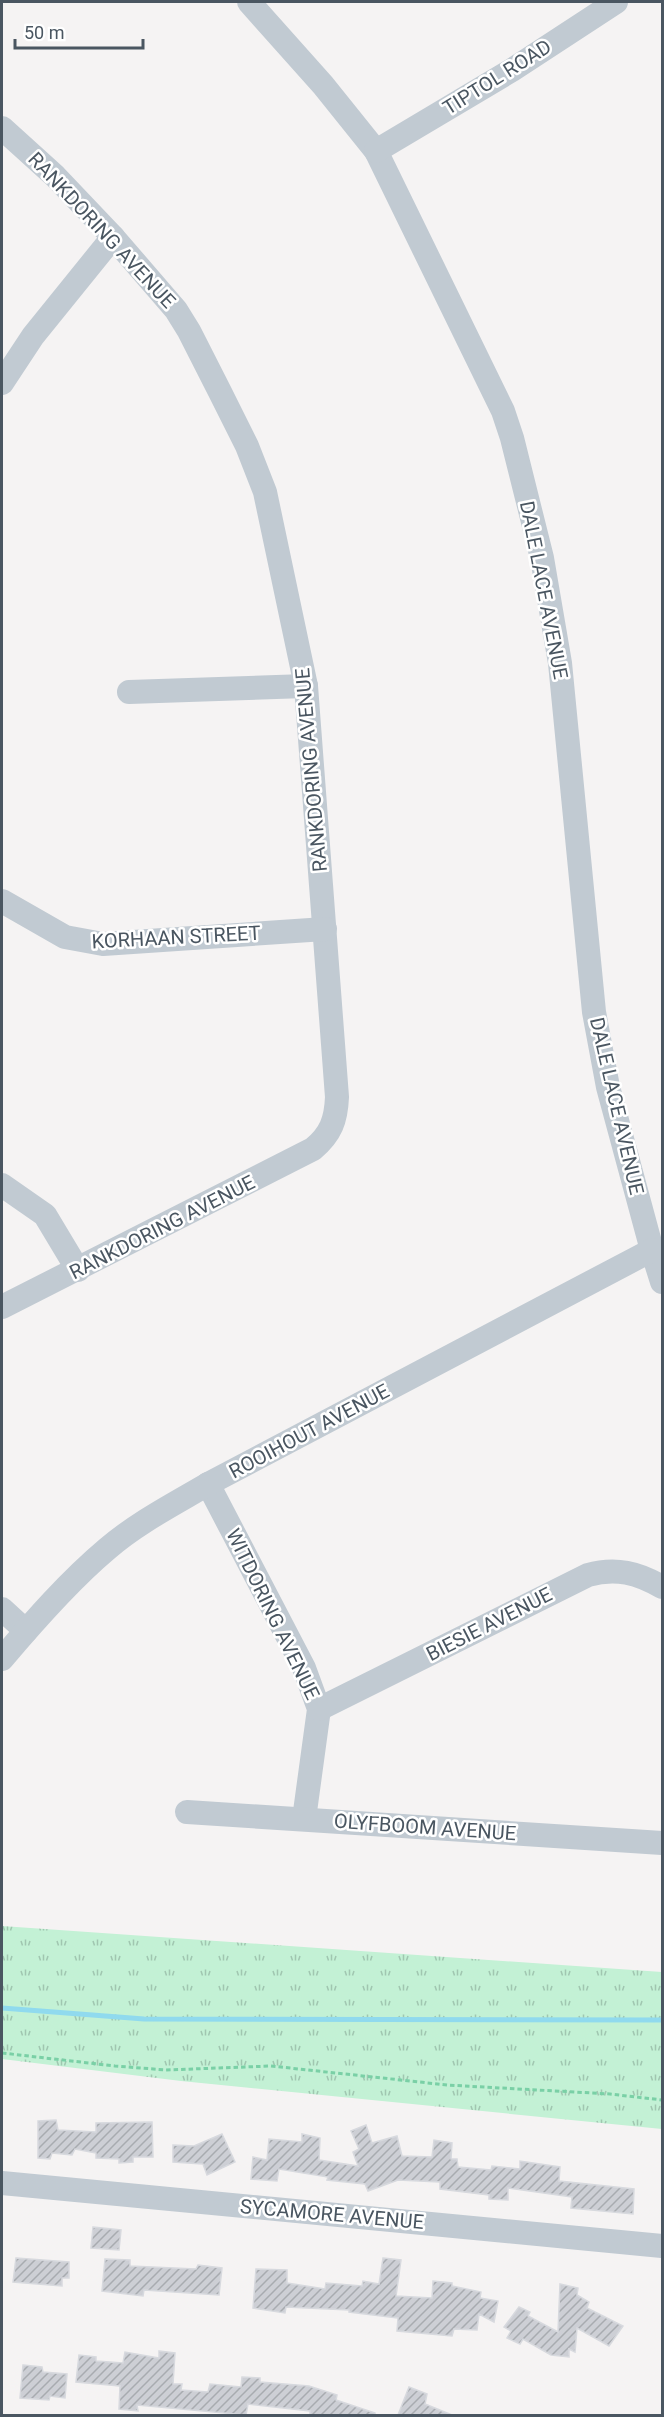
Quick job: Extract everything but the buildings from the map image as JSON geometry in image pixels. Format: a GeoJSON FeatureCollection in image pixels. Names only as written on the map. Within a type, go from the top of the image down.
{"type":"FeatureCollection","features":[{"type":"Feature","properties":{"kind":"street","name":"DALE LACE AVENUE"},"geometry":{"type":"LineString","coordinates":[[249,2],[323,85],[376,151],[503,411],[542,558],[561,663],[594,1012],[600,1048],[652,1250],[663,1282]]}},
{"type":"Feature","properties":{"kind":"street","name":"TIPTOL ROAD"},"geometry":{"type":"LineString","coordinates":[[376,151],[512,70],[616,2]]}},
{"type":"Feature","properties":{"kind":"street","name":"RANKDORING AVENUE"},"geometry":{"type":"LineString","coordinates":[[2,128],[34,156],[113,237],[165,295],[180,316],[247,446],[265,492],[306,686],[337,1097],[335,1121],[330,1132],[324,1140],[301,1156],[2,1307]]}},
{"type":"Feature","properties":{"kind":"street"},"geometry":{"type":"LineString","coordinates":[[2,383],[33,336],[113,237]]}},
{"type":"Feature","properties":{"kind":"street"},"geometry":{"type":"LineString","coordinates":[[129,692],[306,686]]}},
{"type":"Feature","properties":{"kind":"street","name":"KORHAAN STREET"},"geometry":{"type":"LineString","coordinates":[[2,902],[65,937],[103,944],[325,929]]}},
{"type":"Feature","properties":{"kind":"street"},"geometry":{"type":"LineString","coordinates":[[2,1185],[45,1215],[78,1270]]}},
{"type":"Feature","properties":{"kind":"street","name":"ROOIHOUT AVENUE"},"geometry":{"type":"LineString","coordinates":[[2,1659],[26,1631],[107,1549],[149,1519],[208,1484],[652,1250]]}},
{"type":"Feature","properties":{"kind":"street","name":"WITDORING AVENUE"},"geometry":{"type":"LineString","coordinates":[[208,1484],[304,1668],[320,1709],[304,1819]]}},
{"type":"Feature","properties":{"kind":"street","name":"BIESIE AVENUE"},"geometry":{"type":"LineString","coordinates":[[320,1709],[588,1575],[608,1570],[630,1572],[663,1587]]}},
{"type":"Feature","properties":{"kind":"street"},"geometry":{"type":"LineString","coordinates":[[2,1609],[26,1631]]}},
{"type":"Feature","properties":{"kind":"street","name":"OLYFBOOM AVENUE"},"geometry":{"type":"LineString","coordinates":[[187,1812],[663,1843]]}},
{"type":"Feature","properties":{"kind":"street","name":"SYCAMORE AVENUE"},"geometry":{"type":"LineString","coordinates":[[2,2183],[663,2246]]}},
{"type":"Feature","properties":{"kind":"path"},"geometry":{"type":"LineString","coordinates":[[2,2053],[166,2070],[271,2066],[447,2085],[610,2094],[663,2100]]}},
{"type":"Feature","properties":{"kind":"green space"},"geometry":{"type":"Polygon","coordinates":[[[2,1926],[662,1972],[662,2129],[181,2081],[2,2059],[2,1926]]]}},
{"type":"Feature","properties":{"kind":"waterway"},"geometry":{"type":"LineString","coordinates":[[2,2008],[144,2019],[662,2020]]}}]}
